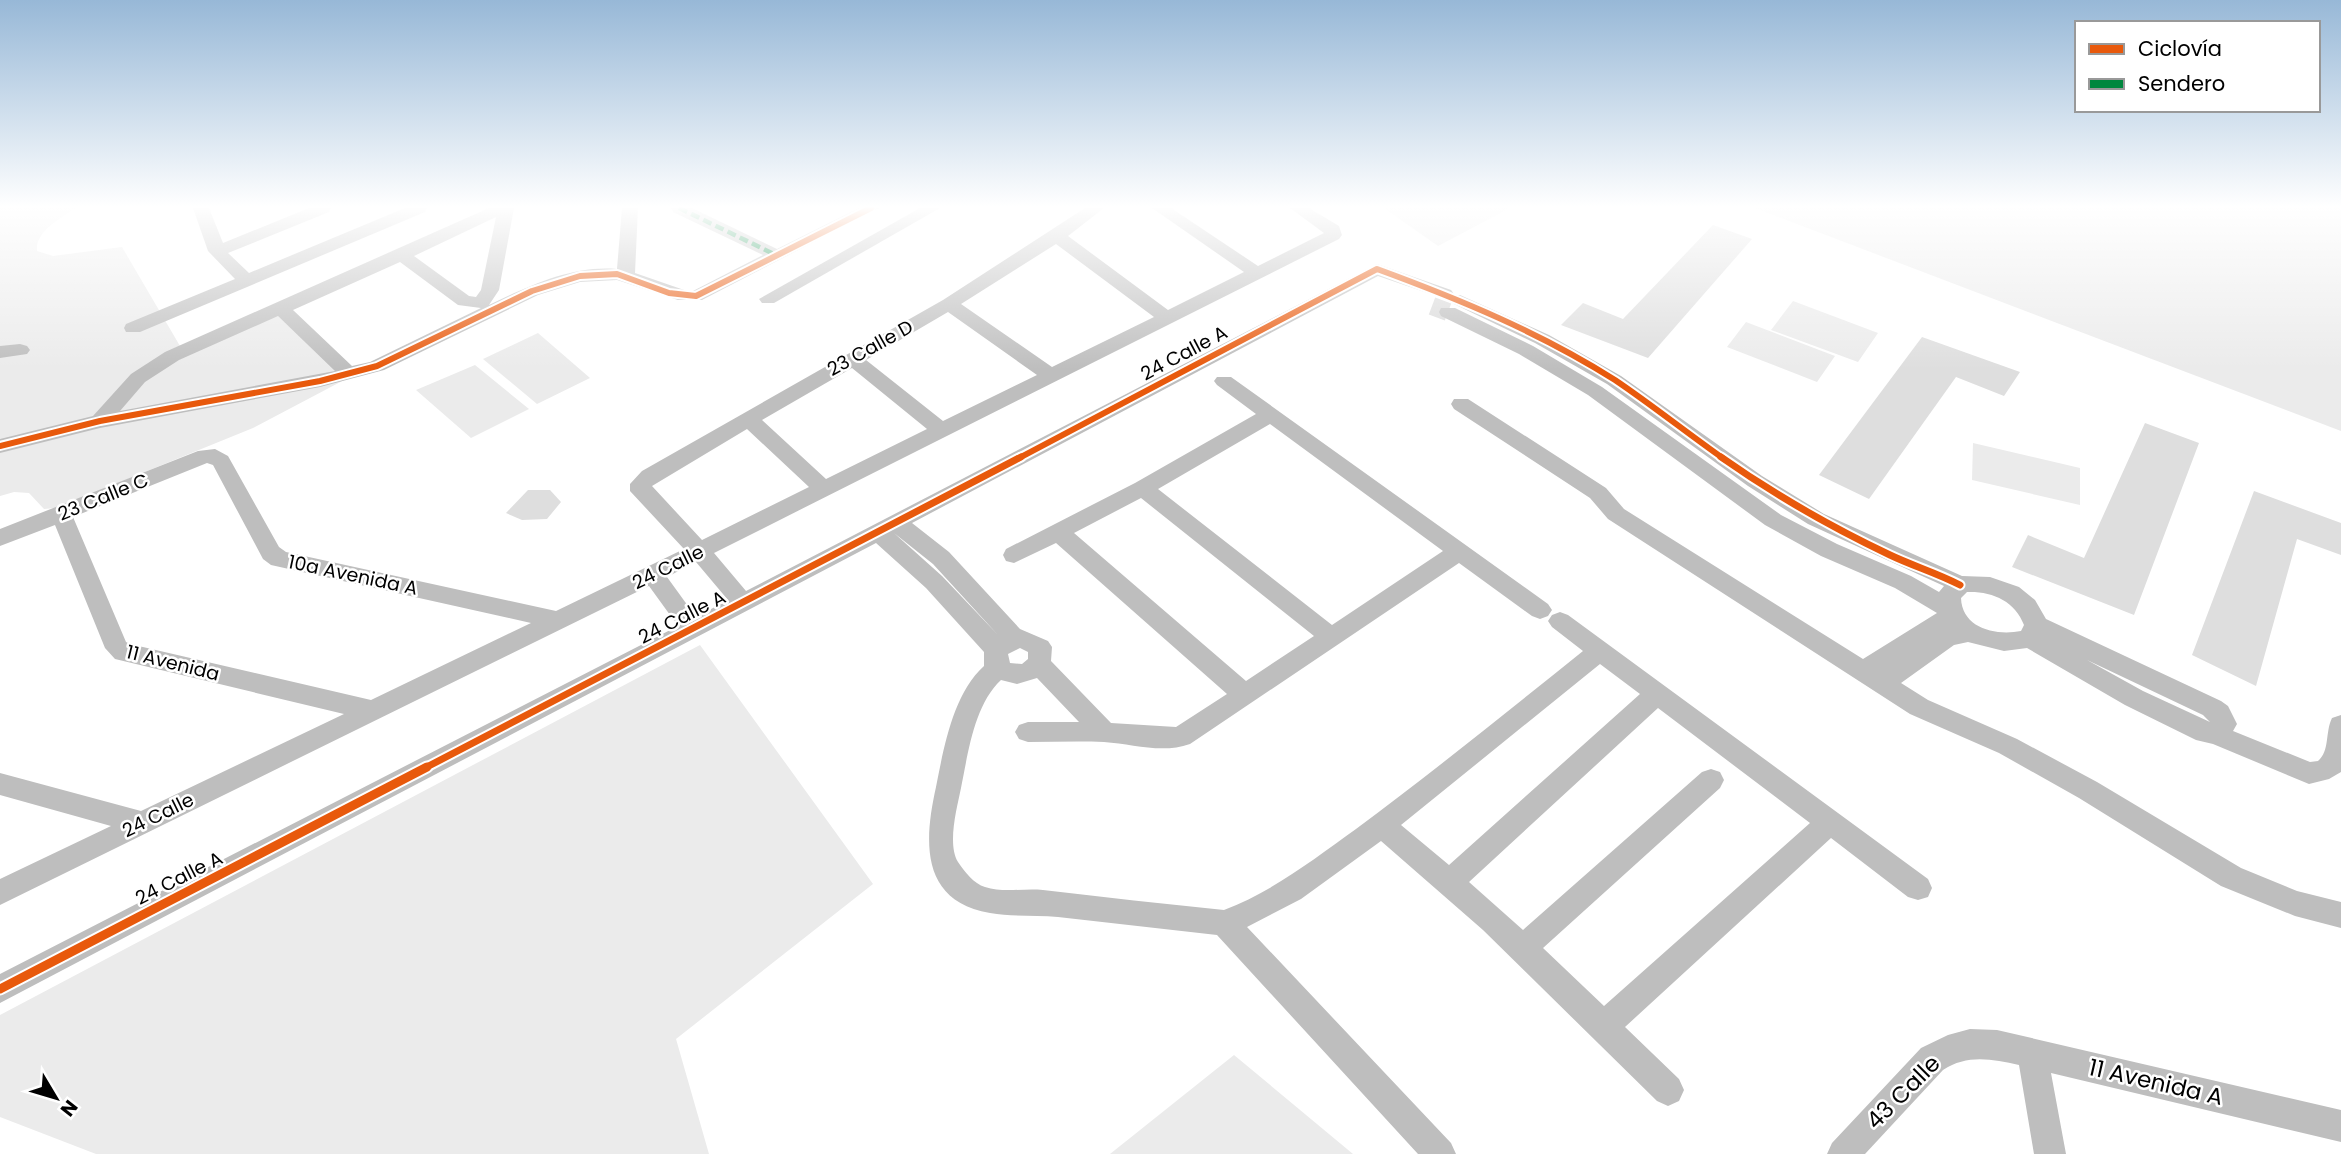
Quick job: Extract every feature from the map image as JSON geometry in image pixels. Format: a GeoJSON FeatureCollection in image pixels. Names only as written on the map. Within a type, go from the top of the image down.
{"type":"FeatureCollection","features":[{"type":"Feature","properties":{"kind":"street"},"geometry":{"type":"LineString","coordinates":[[228,262],[246,280]]}},
{"type":"Feature","properties":{"kind":"street"},"geometry":{"type":"LineString","coordinates":[[133,328],[290,262]]}},
{"type":"Feature","properties":{"kind":"street"},"geometry":{"type":"LineString","coordinates":[[100,421],[127,388],[152,368],[387,262]]}},
{"type":"Feature","properties":{"kind":"street"},"geometry":{"type":"LineString","coordinates":[[411,262],[464,301],[483,309]]}},
{"type":"Feature","properties":{"kind":"street"},"geometry":{"type":"LineString","coordinates":[[483,309],[491,290],[495,262]]}},
{"type":"Feature","properties":{"kind":"street"},"geometry":{"type":"LineString","coordinates":[[626,275],[627,262]]}},
{"type":"Feature","properties":{"kind":"street"},"geometry":{"type":"LineString","coordinates":[[0,446],[100,421],[349,374],[395,358],[483,309],[559,281],[584,276],[626,275],[666,293],[681,297],[695,296],[766,262]]}},
{"type":"Feature","properties":{"kind":"street"},"geometry":{"type":"LineString","coordinates":[[768,299],[834,262]]}},
{"type":"Feature","properties":{"kind":"street","name":"23 Calle D"},"geometry":{"type":"LineString","coordinates":[[701,551],[641,491],[642,484],[649,476],[949,304],[1016,262]]}},
{"type":"Feature","properties":{"kind":"street"},"geometry":{"type":"LineString","coordinates":[[1092,262],[1167,318]]}},
{"type":"Feature","properties":{"kind":"street"},"geometry":{"type":"LineString","coordinates":[[1240,262],[1257,273]]}},
{"type":"Feature","properties":{"kind":"street","name":"24 Calle"},"geometry":{"type":"LineString","coordinates":[[0,893],[701,551],[1279,262]]}},
{"type":"Feature","properties":{"kind":"street","name":"24 Calle A"},"geometry":{"type":"LineString","coordinates":[[0,989],[693,630],[1368,274],[1446,303],[1534,344]]}},
{"type":"Feature","properties":{"kind":"street"},"geometry":{"type":"LineString","coordinates":[[949,304],[1050,375]]}},
{"type":"Feature","properties":{"kind":"street"},"geometry":{"type":"LineString","coordinates":[[281,309],[349,374]]}},
{"type":"Feature","properties":{"kind":"street"},"geometry":{"type":"LineString","coordinates":[[1534,344],[1614,380],[1793,505],[1873,547],[1906,562],[1930,569],[1960,585],[1980,583],[2003,589],[2023,601],[2030,609],[2033,632],[2134,698],[2205,733],[2215,734],[2309,773],[2320,772],[2337,759],[2341,725]]}},
{"type":"Feature","properties":{"kind":"street"},"geometry":{"type":"LineString","coordinates":[[1534,344],[1773,520],[1829,550],[1903,582],[1951,613],[1972,632],[2002,643],[2012,643],[2033,632]]}},
{"type":"Feature","properties":{"kind":"street"},"geometry":{"type":"LineString","coordinates":[[0,352],[20,350]]}},
{"type":"Feature","properties":{"kind":"street"},"geometry":{"type":"LineString","coordinates":[[851,358],[941,430]]}},
{"type":"Feature","properties":{"kind":"street"},"geometry":{"type":"LineString","coordinates":[[1224,381],[1600,651],[1918,888]]}},
{"type":"Feature","properties":{"kind":"street"},"geometry":{"type":"LineString","coordinates":[[1461,404],[1598,493],[1616,514],[1919,707],[2008,746],[2088,790],[2202,862],[2231,877],[2295,903],[2341,915]]}},
{"type":"Feature","properties":{"kind":"street"},"geometry":{"type":"LineString","coordinates":[[1014,555],[1143,488],[1270,415]]}},
{"type":"Feature","properties":{"kind":"street"},"geometry":{"type":"LineString","coordinates":[[748,418],[824,489]]}},
{"type":"Feature","properties":{"kind":"street","name":"23 Calle C"},"geometry":{"type":"LineString","coordinates":[[0,538],[205,456]]}},
{"type":"Feature","properties":{"kind":"street","name":"10a Avenida A"},"geometry":{"type":"LineString","coordinates":[[205,456],[215,456],[221,461],[271,553],[279,559],[557,620]]}},
{"type":"Feature","properties":{"kind":"street"},"geometry":{"type":"LineString","coordinates":[[1143,488],[1331,637]]}},
{"type":"Feature","properties":{"kind":"street","name":"11 Avenida"},"geometry":{"type":"LineString","coordinates":[[61,514],[117,648],[123,652],[371,710]]}},
{"type":"Feature","properties":{"kind":"street"},"geometry":{"type":"LineString","coordinates":[[887,527],[934,582],[1003,652],[1011,674],[1020,675],[1039,664],[1040,648],[1030,640],[1003,652],[980,686],[958,743],[944,821],[941,858],[952,876],[974,895],[1003,902],[1033,902],[1224,923],[1257,912],[1381,825],[1600,651]]}},
{"type":"Feature","properties":{"kind":"street"},"geometry":{"type":"LineString","coordinates":[[1058,532],[1245,695]]}},
{"type":"Feature","properties":{"kind":"street"},"geometry":{"type":"LineString","coordinates":[[701,551],[743,603]]}},
{"type":"Feature","properties":{"kind":"street"},"geometry":{"type":"LineString","coordinates":[[1028,732],[1104,732],[1164,739],[1181,737],[1459,552]]}},
{"type":"Feature","properties":{"kind":"street"},"geometry":{"type":"LineString","coordinates":[[653,574],[693,630]]}},
{"type":"Feature","properties":{"kind":"street"},"geometry":{"type":"LineString","coordinates":[[1951,613],[1949,595],[1960,585]]}},
{"type":"Feature","properties":{"kind":"street"},"geometry":{"type":"LineString","coordinates":[[1872,678],[1951,613]]}},
{"type":"Feature","properties":{"kind":"street"},"geometry":{"type":"LineString","coordinates":[[1872,678],[1947,638],[1972,632]]}},
{"type":"Feature","properties":{"kind":"street"},"geometry":{"type":"LineString","coordinates":[[1039,664],[1104,732]]}},
{"type":"Feature","properties":{"kind":"street"},"geometry":{"type":"LineString","coordinates":[[1451,881],[1657,694]]}},
{"type":"Feature","properties":{"kind":"street"},"geometry":{"type":"LineString","coordinates":[[1524,947],[1711,780]]}},
{"type":"Feature","properties":{"kind":"street"},"geometry":{"type":"LineString","coordinates":[[0,783],[142,823]]}},
{"type":"Feature","properties":{"kind":"street"},"geometry":{"type":"LineString","coordinates":[[1603,1026],[1633,1002],[1830,822]]}},
{"type":"Feature","properties":{"kind":"street"},"geometry":{"type":"LineString","coordinates":[[1381,825],[1451,881],[1524,947],[1668,1090]]}},
{"type":"Feature","properties":{"kind":"street"},"geometry":{"type":"LineString","coordinates":[[1224,923],[1440,1154]]}},
{"type":"Feature","properties":{"kind":"street","name":"11 Avenida A"},"geometry":{"type":"LineString","coordinates":[[1970,1042],[1997,1045],[2341,1126]]}},
{"type":"Feature","properties":{"kind":"street","name":"43 Calle"},"geometry":{"type":"LineString","coordinates":[[1843,1154],[1932,1059],[1950,1047],[1970,1042]]}},
{"type":"Feature","properties":{"kind":"street"},"geometry":{"type":"LineString","coordinates":[[2032,1053],[2050,1154]]}},
{"type":"Feature","properties":{"kind":"shaded area"},"geometry":{"type":"Polygon","coordinates":[[[0,262],[131,262],[180,346],[275,313],[346,379],[253,428],[56,508],[44,509],[29,493],[14,492],[0,496],[0,262]]]}},
{"type":"Feature","properties":{"kind":"shaded area"},"geometry":{"type":"Polygon","coordinates":[[[1897,262],[2341,262],[2341,431],[1897,262]]]}},
{"type":"Feature","properties":{"kind":"shaded area"},"geometry":{"type":"Polygon","coordinates":[[[1793,301],[1878,333],[1858,362],[1771,330],[1793,301]]]}},
{"type":"Feature","properties":{"kind":"shaded area"},"geometry":{"type":"Polygon","coordinates":[[[1746,322],[1835,356],[1817,382],[1727,347],[1746,322]]]}},
{"type":"Feature","properties":{"kind":"shaded area"},"geometry":{"type":"Polygon","coordinates":[[[538,333],[590,378],[537,404],[483,359],[538,333]]]}},
{"type":"Feature","properties":{"kind":"shaded area"},"geometry":{"type":"Polygon","coordinates":[[[475,365],[529,409],[471,438],[416,390],[475,365]]]}},
{"type":"Feature","properties":{"kind":"shaded area"},"geometry":{"type":"Polygon","coordinates":[[[1973,443],[2080,468],[2080,505],[1972,480],[1973,443]]]}},
{"type":"Feature","properties":{"kind":"shaded area"},"geometry":{"type":"Polygon","coordinates":[[[700,645],[873,884],[676,1039],[709,1154],[96,1154],[0,1117],[0,1015],[700,645]]]}},
{"type":"Feature","properties":{"kind":"shaded area"},"geometry":{"type":"Polygon","coordinates":[[[1234,1055],[1353,1154],[1110,1154],[1234,1055]]]}},
{"type":"Feature","properties":{"kind":"building"},"geometry":{"type":"Polygon","coordinates":[[[1678,262],[1732,262],[1648,358],[1561,325],[1583,303],[1623,319],[1678,262]]]}},
{"type":"Feature","properties":{"kind":"building"},"geometry":{"type":"Polygon","coordinates":[[[1922,337],[2020,372],[2004,396],[1956,377],[1869,499],[1819,475],[1922,337]]]}},
{"type":"Feature","properties":{"kind":"building"},"geometry":{"type":"Polygon","coordinates":[[[2145,423],[2199,443],[2134,615],[2012,567],[2028,535],[2084,558],[2145,423]]]}},
{"type":"Feature","properties":{"kind":"building"},"geometry":{"type":"Polygon","coordinates":[[[528,490],[550,490],[561,502],[547,519],[522,520],[506,513],[528,490]]]}},
{"type":"Feature","properties":{"kind":"building"},"geometry":{"type":"Polygon","coordinates":[[[2254,491],[2341,523],[2341,555],[2297,539],[2256,686],[2192,655],[2254,491]]]}},
{"type":"Feature","properties":{"kind":"tunnel"},"geometry":{"type":"LineString","coordinates":[[1432,306],[1448,312]]}},
{"type":"Feature","properties":{"kind":"cycle path"},"geometry":{"type":"LineString","coordinates":[[0,446],[100,421],[320,381],[377,366],[532,291],[580,276],[617,274],[669,293],[696,296],[764,262]]}},
{"type":"Feature","properties":{"kind":"cycle path"},"geometry":{"type":"LineString","coordinates":[[0,989],[743,603],[1377,269],[1454,297],[1542,339],[1614,380],[1793,505],[1893,556],[1930,569],[1960,585]]}}]}
